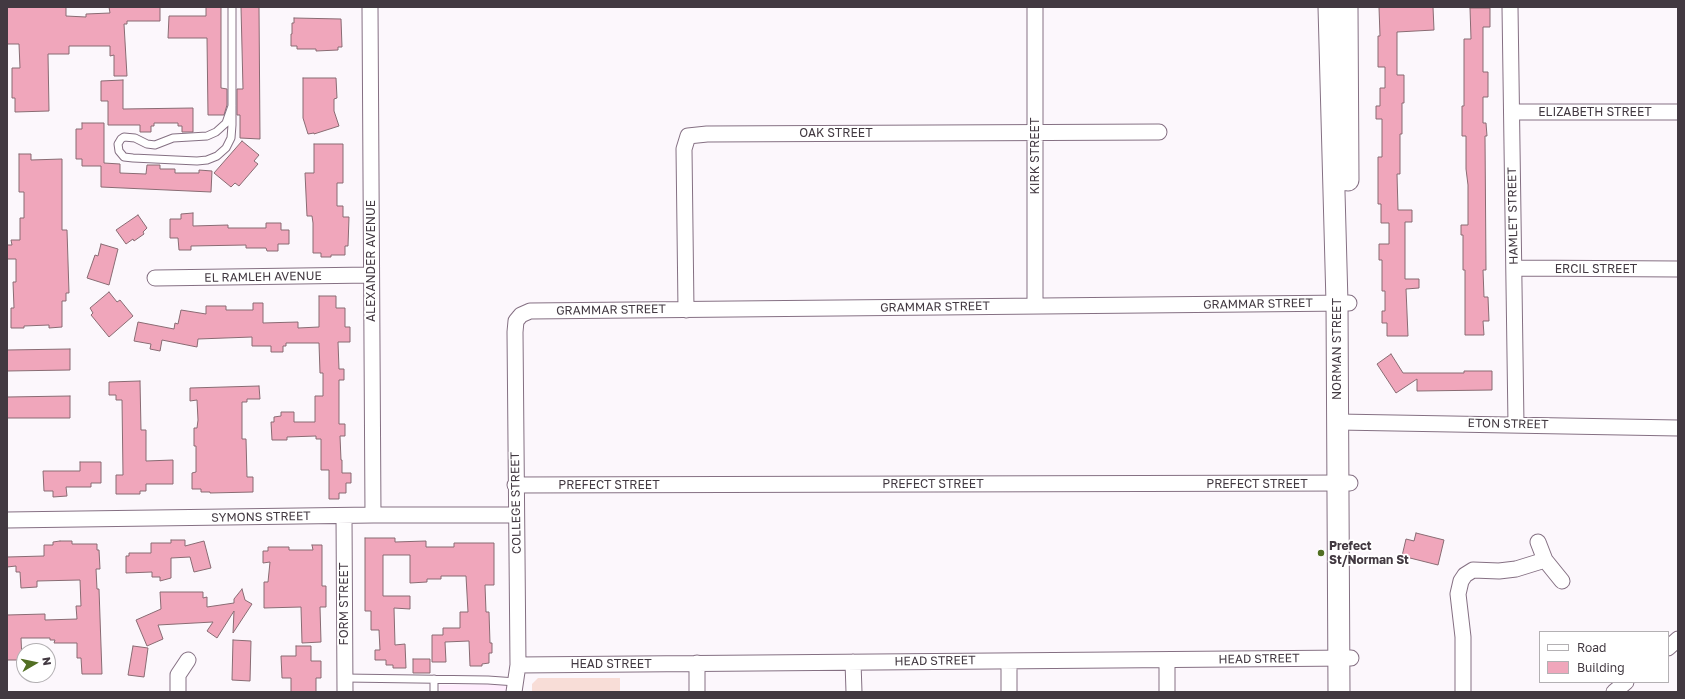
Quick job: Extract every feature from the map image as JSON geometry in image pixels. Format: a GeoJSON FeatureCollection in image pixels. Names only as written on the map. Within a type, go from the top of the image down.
{"type":"FeatureCollection","features":[{"type":"Feature","properties":{"kind":"main road","name":"NORMAN STREET"},"geometry":{"type":"LineString","coordinates":[[1329,7],[1343,303]]}},
{"type":"Feature","properties":{"kind":"main road","name":"NORMAN STREET"},"geometry":{"type":"LineString","coordinates":[[1347,7],[1343,303],[1344,483],[1346,658],[1352,692]]}},
{"type":"Feature","properties":{"kind":"main road","name":"NORMAN STREET"},"geometry":{"type":"LineString","coordinates":[[1339,692],[1346,658]]}},
{"type":"Feature","properties":{"kind":"street","name":"ALEXANDER AVENUE"},"geometry":{"type":"LineString","coordinates":[[370,7],[373,515]]}},
{"type":"Feature","properties":{"kind":"street","name":"KIRK STREET"},"geometry":{"type":"LineString","coordinates":[[1035,7],[1035,306]]}},
{"type":"Feature","properties":{"kind":"street","name":"HAMLET STREET"},"geometry":{"type":"LineString","coordinates":[[1510,7],[1516,424]]}},
{"type":"Feature","properties":{"kind":"street","name":"ELIZABETH STREET"},"geometry":{"type":"LineString","coordinates":[[1512,112],[1678,112]]}},
{"type":"Feature","properties":{"kind":"street","name":"OAK STREET"},"geometry":{"type":"LineString","coordinates":[[686,310],[684,133],[1036,131],[1159,132]]}},
{"type":"Feature","properties":{"kind":"street","name":"ERCIL STREET"},"geometry":{"type":"LineString","coordinates":[[1514,268],[1678,269]]}},
{"type":"Feature","properties":{"kind":"street","name":"EL RAMLEH AVENUE"},"geometry":{"type":"LineString","coordinates":[[154,278],[371,276]]}},
{"type":"Feature","properties":{"kind":"street","name":"GRAMMAR STREET"},"geometry":{"type":"LineString","coordinates":[[521,315],[530,311],[1343,303]]}},
{"type":"Feature","properties":{"kind":"street","name":"COLLEGE STREET"},"geometry":{"type":"LineString","coordinates":[[515,687],[518,665],[515,485],[515,332],[516,321],[521,315]]}},
{"type":"Feature","properties":{"kind":"street","name":"ETON STREET"},"geometry":{"type":"LineString","coordinates":[[1344,422],[1678,428]]}},
{"type":"Feature","properties":{"kind":"street","name":"PREFECT STREET"},"geometry":{"type":"LineString","coordinates":[[515,485],[1344,483]]}},
{"type":"Feature","properties":{"kind":"street","name":"SYMONS STREET"},"geometry":{"type":"LineString","coordinates":[[7,520],[373,515],[516,515]]}},
{"type":"Feature","properties":{"kind":"street","name":"FORM STREET"},"geometry":{"type":"LineString","coordinates":[[344,516],[345,685]]}},
{"type":"Feature","properties":{"kind":"street"},"geometry":{"type":"LineString","coordinates":[[1538,542],[1545,560],[1562,581]]}},
{"type":"Feature","properties":{"kind":"street"},"geometry":{"type":"LineString","coordinates":[[1463,692],[1463,637],[1458,594],[1461,581],[1465,575],[1473,570],[1499,571],[1516,569],[1545,560]]}},
{"type":"Feature","properties":{"kind":"street"},"geometry":{"type":"LineString","coordinates":[[1669,647],[1678,639]]}},
{"type":"Feature","properties":{"kind":"street","name":"HEAD STREET"},"geometry":{"type":"LineString","coordinates":[[518,665],[1346,658]]}},
{"type":"Feature","properties":{"kind":"street"},"geometry":{"type":"LineString","coordinates":[[178,692],[178,675],[188,660]]}},
{"type":"Feature","properties":{"kind":"street"},"geometry":{"type":"LineString","coordinates":[[1167,660],[1167,692]]}},
{"type":"Feature","properties":{"kind":"street"},"geometry":{"type":"LineString","coordinates":[[1009,661],[1009,692]]}},
{"type":"Feature","properties":{"kind":"street"},"geometry":{"type":"LineString","coordinates":[[853,662],[854,692]]}},
{"type":"Feature","properties":{"kind":"street"},"geometry":{"type":"LineString","coordinates":[[697,663],[697,692]]}},
{"type":"Feature","properties":{"kind":"street"},"geometry":{"type":"LineString","coordinates":[[1614,692],[1625,683]]}},
{"type":"Feature","properties":{"kind":"lane"},"geometry":{"type":"LineString","coordinates":[[232,7],[234,82],[232,125],[229,144],[217,156],[207,160],[198,161],[124,157],[119,151],[118,144],[120,139],[124,137],[135,138],[147,144],[155,145],[173,138],[208,136],[216,132],[226,123],[232,106]]}},
{"type":"Feature","properties":{"kind":"lane"},"geometry":{"type":"LineString","coordinates":[[345,685],[434,679],[515,687]]}},
{"type":"Feature","properties":{"kind":"lane"},"geometry":{"type":"LineString","coordinates":[[434,679],[434,692]]}},
{"type":"Feature","properties":{"kind":"shaded area"},"geometry":{"type":"Polygon","coordinates":[[[538,678],[620,678],[620,692],[532,692],[532,684],[538,678]]]}},
{"type":"Feature","properties":{"kind":"shaded area"},"geometry":{"type":"Polygon","coordinates":[[[506,684],[506,692],[440,692],[440,685],[506,684]]]}},
{"type":"Feature","properties":{"kind":"building"},"geometry":{"type":"Polygon","coordinates":[[[7,7],[66,7],[66,16],[86,17],[86,14],[110,13],[109,7],[160,7],[160,21],[127,21],[127,24],[124,24],[127,76],[114,76],[114,55],[110,56],[110,46],[69,46],[69,54],[48,54],[49,111],[15,112],[15,98],[12,98],[12,68],[20,68],[19,44],[7,44],[7,7]]]}},
{"type":"Feature","properties":{"kind":"building"},"geometry":{"type":"Polygon","coordinates":[[[206,7],[221,7],[221,88],[227,89],[227,105],[224,115],[208,115],[207,38],[168,38],[169,16],[206,16],[206,7]]]}},
{"type":"Feature","properties":{"kind":"building"},"geometry":{"type":"Polygon","coordinates":[[[241,7],[259,7],[260,139],[240,138],[240,115],[237,115],[237,89],[243,89],[241,7]]]}},
{"type":"Feature","properties":{"kind":"building"},"geometry":{"type":"Polygon","coordinates":[[[1379,7],[1433,7],[1434,30],[1397,32],[1397,75],[1404,75],[1402,134],[1400,134],[1400,174],[1397,174],[1398,210],[1412,210],[1412,222],[1405,222],[1405,279],[1419,279],[1419,288],[1406,289],[1408,336],[1387,336],[1387,323],[1382,323],[1382,311],[1385,311],[1385,291],[1382,291],[1382,260],[1379,260],[1379,244],[1389,244],[1389,223],[1381,223],[1381,204],[1378,204],[1378,157],[1382,157],[1382,119],[1376,119],[1376,106],[1380,106],[1380,88],[1385,88],[1385,67],[1378,67],[1378,36],[1380,36],[1379,7]]]}},
{"type":"Feature","properties":{"kind":"building"},"geometry":{"type":"Polygon","coordinates":[[[1470,8],[1490,8],[1490,27],[1483,27],[1483,72],[1488,72],[1488,97],[1483,97],[1483,123],[1486,123],[1487,136],[1485,136],[1486,270],[1483,270],[1484,297],[1488,297],[1489,321],[1483,321],[1484,335],[1465,335],[1465,270],[1463,270],[1463,235],[1461,235],[1461,225],[1468,225],[1468,185],[1466,169],[1466,136],[1462,136],[1462,106],[1464,106],[1464,39],[1471,39],[1470,8]]]}},
{"type":"Feature","properties":{"kind":"building"},"geometry":{"type":"Polygon","coordinates":[[[294,18],[341,19],[342,47],[338,47],[338,50],[316,51],[316,49],[297,49],[297,46],[291,46],[292,23],[294,23],[294,18]]]}},
{"type":"Feature","properties":{"kind":"building"},"geometry":{"type":"Polygon","coordinates":[[[303,78],[336,78],[337,98],[334,99],[334,111],[339,126],[314,134],[308,134],[303,118],[303,78]]]}},
{"type":"Feature","properties":{"kind":"building"},"geometry":{"type":"Polygon","coordinates":[[[123,80],[123,109],[193,108],[193,132],[182,132],[182,126],[178,126],[178,123],[154,123],[154,126],[151,126],[151,132],[140,132],[140,125],[108,125],[108,101],[101,101],[101,81],[123,80]]]}},
{"type":"Feature","properties":{"kind":"building"},"geometry":{"type":"Polygon","coordinates":[[[82,123],[104,123],[104,163],[120,164],[120,173],[146,174],[147,165],[160,165],[160,169],[175,169],[175,173],[199,173],[199,170],[212,171],[211,192],[101,187],[101,166],[82,166],[82,159],[76,159],[76,129],[82,129],[82,123]]]}},
{"type":"Feature","properties":{"kind":"building"},"geometry":{"type":"Polygon","coordinates":[[[242,141],[259,155],[254,161],[258,164],[239,186],[235,183],[231,187],[214,173],[242,141]]]}},
{"type":"Feature","properties":{"kind":"building"},"geometry":{"type":"Polygon","coordinates":[[[314,144],[343,144],[343,183],[337,183],[337,206],[343,206],[343,217],[349,217],[348,246],[345,246],[345,255],[321,257],[321,253],[313,253],[313,223],[312,216],[307,216],[305,173],[314,173],[314,144]]]}},
{"type":"Feature","properties":{"kind":"building"},"geometry":{"type":"Polygon","coordinates":[[[19,154],[31,154],[31,160],[62,159],[62,230],[67,230],[69,293],[66,293],[66,301],[62,301],[62,327],[49,328],[49,325],[11,328],[11,308],[14,308],[13,282],[16,282],[16,259],[7,259],[7,245],[12,245],[11,240],[20,240],[20,218],[24,218],[24,192],[19,192],[19,154]]]}},
{"type":"Feature","properties":{"kind":"building"},"geometry":{"type":"Polygon","coordinates":[[[193,213],[193,226],[228,225],[228,228],[266,228],[266,223],[281,223],[281,230],[289,230],[289,244],[278,244],[278,251],[267,251],[266,248],[246,248],[246,245],[191,246],[191,250],[179,250],[178,238],[170,238],[170,219],[181,219],[181,214],[193,213]]]}},
{"type":"Feature","properties":{"kind":"building"},"geometry":{"type":"Polygon","coordinates":[[[138,215],[147,228],[143,232],[144,234],[134,241],[133,239],[126,244],[116,230],[138,215]]]}},
{"type":"Feature","properties":{"kind":"building"},"geometry":{"type":"Polygon","coordinates":[[[101,244],[118,249],[109,285],[87,278],[95,255],[98,256],[101,244]]]}},
{"type":"Feature","properties":{"kind":"building"},"geometry":{"type":"Polygon","coordinates":[[[109,292],[117,302],[120,300],[133,316],[109,337],[91,315],[93,313],[90,308],[109,292]]]}},
{"type":"Feature","properties":{"kind":"building"},"geometry":{"type":"Polygon","coordinates":[[[319,296],[336,296],[336,308],[345,308],[345,327],[350,327],[350,342],[338,342],[339,369],[344,369],[344,380],[339,380],[339,424],[345,424],[345,436],[340,436],[342,473],[351,473],[351,483],[346,483],[346,493],[339,493],[339,499],[329,499],[329,470],[321,470],[321,439],[316,439],[316,436],[287,437],[287,440],[272,440],[271,422],[274,422],[274,417],[281,416],[281,412],[294,412],[294,422],[315,422],[315,396],[323,396],[323,373],[320,373],[319,343],[286,343],[286,346],[283,346],[283,352],[271,352],[271,346],[252,346],[252,337],[198,339],[197,347],[162,340],[160,351],[150,349],[151,344],[134,341],[138,322],[174,329],[175,323],[178,324],[181,310],[206,314],[206,306],[226,306],[226,310],[253,310],[253,303],[263,303],[263,323],[298,322],[298,328],[319,327],[319,296]]]}},
{"type":"Feature","properties":{"kind":"building"},"geometry":{"type":"Polygon","coordinates":[[[70,349],[70,370],[7,371],[7,350],[70,349]]]}},
{"type":"Feature","properties":{"kind":"building"},"geometry":{"type":"Polygon","coordinates":[[[1391,354],[1403,373],[1464,373],[1464,371],[1492,371],[1492,390],[1417,391],[1417,379],[1396,393],[1377,364],[1391,354]]]}},
{"type":"Feature","properties":{"kind":"building"},"geometry":{"type":"Polygon","coordinates":[[[140,381],[141,430],[146,430],[146,461],[173,460],[173,484],[146,484],[146,491],[140,491],[140,494],[116,494],[116,475],[123,475],[122,400],[116,400],[116,395],[109,395],[109,382],[140,381]]]}},
{"type":"Feature","properties":{"kind":"building"},"geometry":{"type":"Polygon","coordinates":[[[259,386],[260,399],[247,399],[247,402],[242,402],[242,439],[246,439],[247,477],[253,477],[253,492],[210,493],[201,492],[201,489],[192,489],[192,473],[196,472],[194,428],[197,428],[198,420],[197,400],[190,401],[190,388],[259,386]]]}},
{"type":"Feature","properties":{"kind":"building"},"geometry":{"type":"Polygon","coordinates":[[[70,396],[70,418],[7,418],[7,397],[70,396]]]}},
{"type":"Feature","properties":{"kind":"building"},"geometry":{"type":"Polygon","coordinates":[[[80,462],[101,462],[101,483],[91,483],[91,487],[66,487],[67,496],[53,497],[53,491],[44,491],[43,471],[80,471],[80,462]]]}},
{"type":"Feature","properties":{"kind":"building"},"geometry":{"type":"Polygon","coordinates":[[[1416,533],[1444,540],[1438,565],[1402,556],[1406,539],[1414,541],[1416,533]]]}},
{"type":"Feature","properties":{"kind":"building"},"geometry":{"type":"Polygon","coordinates":[[[365,538],[395,538],[395,542],[426,541],[426,547],[454,547],[454,543],[494,543],[494,585],[485,585],[486,612],[489,612],[490,643],[492,643],[492,653],[489,653],[489,663],[482,664],[482,666],[470,666],[469,641],[445,642],[446,662],[432,662],[432,635],[443,635],[443,628],[460,628],[460,612],[468,612],[466,576],[441,576],[441,579],[427,579],[427,582],[410,583],[410,555],[383,555],[383,596],[410,596],[410,609],[394,608],[395,645],[405,644],[406,668],[393,668],[393,665],[386,665],[386,660],[375,660],[375,650],[380,650],[379,630],[371,630],[371,611],[365,611],[365,538]]]}},
{"type":"Feature","properties":{"kind":"building"},"geometry":{"type":"Polygon","coordinates":[[[171,540],[185,540],[185,546],[204,541],[211,568],[194,572],[190,557],[171,558],[171,578],[160,581],[160,577],[152,577],[152,572],[126,573],[126,556],[129,556],[129,553],[151,553],[151,543],[171,543],[171,540]]]}},
{"type":"Feature","properties":{"kind":"building"},"geometry":{"type":"Polygon","coordinates":[[[72,541],[72,544],[97,544],[97,550],[99,550],[100,569],[96,569],[97,589],[99,589],[102,674],[82,674],[81,658],[77,658],[77,643],[54,643],[55,640],[50,640],[50,638],[21,638],[21,643],[16,643],[16,660],[7,660],[7,615],[45,614],[45,620],[77,619],[76,606],[81,606],[80,580],[37,581],[37,587],[21,588],[20,572],[16,572],[16,566],[7,567],[7,557],[44,556],[44,545],[53,545],[53,542],[72,541]]]}},
{"type":"Feature","properties":{"kind":"building"},"geometry":{"type":"Polygon","coordinates":[[[312,545],[322,545],[322,586],[326,586],[326,607],[320,607],[321,642],[302,643],[301,607],[264,608],[264,582],[268,582],[270,562],[263,563],[263,551],[268,551],[268,547],[289,547],[289,550],[313,550],[312,545]]]}},
{"type":"Feature","properties":{"kind":"building"},"geometry":{"type":"Polygon","coordinates":[[[242,589],[245,600],[252,604],[233,633],[234,611],[217,638],[207,631],[213,622],[158,625],[163,639],[147,646],[136,620],[161,609],[160,592],[203,592],[203,598],[207,597],[207,607],[234,603],[234,599],[242,589]]]}},
{"type":"Feature","properties":{"kind":"building"},"geometry":{"type":"Polygon","coordinates":[[[233,640],[251,641],[250,681],[232,680],[233,640]]]}},
{"type":"Feature","properties":{"kind":"building"},"geometry":{"type":"Polygon","coordinates":[[[133,646],[148,648],[144,677],[128,675],[133,646]]]}},
{"type":"Feature","properties":{"kind":"building"},"geometry":{"type":"Polygon","coordinates":[[[296,646],[311,646],[311,661],[321,661],[321,678],[316,678],[316,692],[291,692],[291,678],[282,678],[281,656],[296,656],[296,646]]]}},
{"type":"Feature","properties":{"kind":"building"},"geometry":{"type":"Polygon","coordinates":[[[413,659],[430,659],[430,673],[413,673],[413,659]]]}},
{"type":"Feature","properties":{"kind":"place","name":"Prefect St/Norman St"},"geometry":{"type":"Point","coordinates":[1321,553]}}]}
